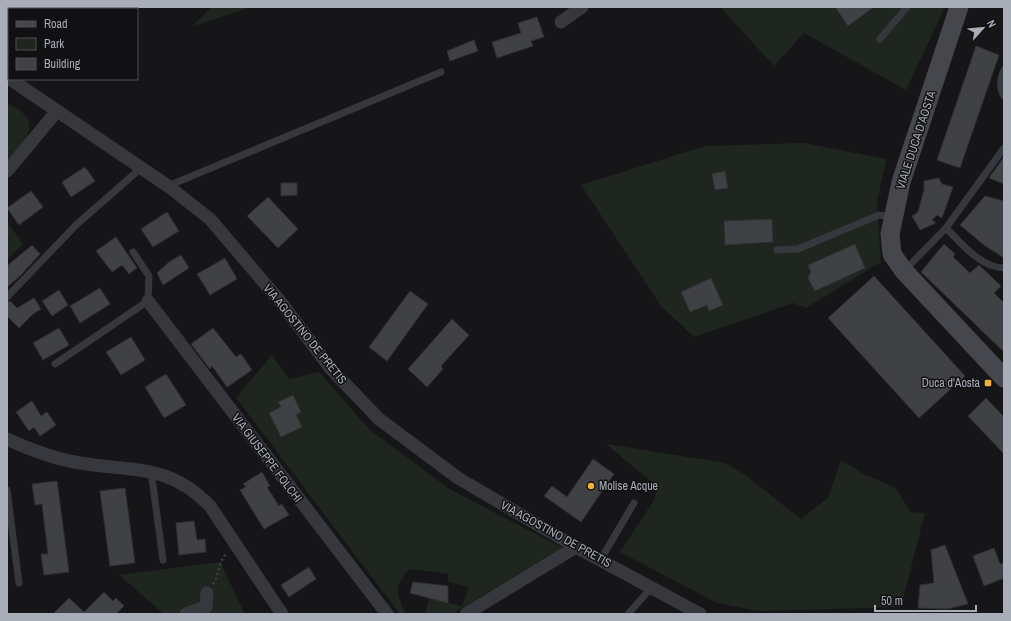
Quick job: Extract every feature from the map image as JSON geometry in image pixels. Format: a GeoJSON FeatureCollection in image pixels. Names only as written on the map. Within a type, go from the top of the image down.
{"type":"FeatureCollection","features":[{"type":"Feature","properties":{"kind":"main road","name":"VIALE DUCA D'AOSTA"},"geometry":{"type":"LineString","coordinates":[[959,7],[900,182],[890,234],[892,254],[904,271],[1004,378]]}},
{"type":"Feature","properties":{"kind":"street"},"geometry":{"type":"LineString","coordinates":[[560,22],[582,7]]}},
{"type":"Feature","properties":{"kind":"street","name":"VIA AGOSTINO DE PRETIS"},"geometry":{"type":"LineString","coordinates":[[12,80],[168,186],[210,220],[279,300],[332,370],[379,419],[458,478],[576,547],[601,559],[700,614]]}},
{"type":"Feature","properties":{"kind":"street"},"geometry":{"type":"LineString","coordinates":[[7,171],[57,111]]}},
{"type":"Feature","properties":{"kind":"street","name":"VIA GIUSEPPE FOLCHI"},"geometry":{"type":"LineString","coordinates":[[148,301],[387,614]]}},
{"type":"Feature","properties":{"kind":"street"},"geometry":{"type":"LineString","coordinates":[[7,439],[56,458],[82,463],[151,471],[183,483],[197,492],[210,506],[282,614]]}},
{"type":"Feature","properties":{"kind":"street"},"geometry":{"type":"LineString","coordinates":[[466,614],[576,547]]}},
{"type":"Feature","properties":{"kind":"street"},"geometry":{"type":"LineString","coordinates":[[186,614],[206,607],[207,593]]}},
{"type":"Feature","properties":{"kind":"lane"},"geometry":{"type":"LineString","coordinates":[[880,39],[907,7]]}},
{"type":"Feature","properties":{"kind":"lane"},"geometry":{"type":"LineString","coordinates":[[1004,70],[1000,78],[1004,96]]}},
{"type":"Feature","properties":{"kind":"lane"},"geometry":{"type":"LineString","coordinates":[[168,186],[441,72]]}},
{"type":"Feature","properties":{"kind":"lane"},"geometry":{"type":"LineString","coordinates":[[904,271],[946,228],[1004,148]]}},
{"type":"Feature","properties":{"kind":"lane"},"geometry":{"type":"LineString","coordinates":[[7,297],[76,225],[141,168]]}},
{"type":"Feature","properties":{"kind":"lane"},"geometry":{"type":"LineString","coordinates":[[777,250],[798,249],[879,215],[894,217]]}},
{"type":"Feature","properties":{"kind":"lane"},"geometry":{"type":"LineString","coordinates":[[946,228],[970,253],[994,268],[1004,268]]}},
{"type":"Feature","properties":{"kind":"lane"},"geometry":{"type":"LineString","coordinates":[[55,364],[148,301],[149,276],[133,252]]}},
{"type":"Feature","properties":{"kind":"lane"},"geometry":{"type":"LineString","coordinates":[[151,471],[163,560]]}},
{"type":"Feature","properties":{"kind":"lane"},"geometry":{"type":"LineString","coordinates":[[7,490],[19,583]]}},
{"type":"Feature","properties":{"kind":"lane"},"geometry":{"type":"LineString","coordinates":[[601,559],[634,503]]}},
{"type":"Feature","properties":{"kind":"lane"},"geometry":{"type":"LineString","coordinates":[[628,614],[652,587]]}},
{"type":"Feature","properties":{"kind":"path"},"geometry":{"type":"LineString","coordinates":[[207,593],[218,575],[221,559],[235,544]]}},
{"type":"Feature","properties":{"kind":"green space"},"geometry":{"type":"Polygon","coordinates":[[[212,7],[251,7],[191,27],[212,7]]]}},
{"type":"Feature","properties":{"kind":"green space"},"geometry":{"type":"Polygon","coordinates":[[[945,7],[906,90],[804,33],[774,66],[721,8],[945,7]]]}},
{"type":"Feature","properties":{"kind":"green space"},"geometry":{"type":"Polygon","coordinates":[[[7,103],[23,113],[28,119],[29,126],[26,138],[7,160],[7,103]]]}},
{"type":"Feature","properties":{"kind":"green space"},"geometry":{"type":"Polygon","coordinates":[[[804,143],[886,159],[877,203],[881,262],[806,308],[793,303],[694,337],[661,306],[581,185],[705,146],[804,143]]]}},
{"type":"Feature","properties":{"kind":"green space"},"geometry":{"type":"Polygon","coordinates":[[[7,222],[23,244],[7,260],[7,222]]]}},
{"type":"Feature","properties":{"kind":"green space"},"geometry":{"type":"Polygon","coordinates":[[[272,355],[289,379],[319,372],[370,430],[451,490],[563,548],[452,614],[425,614],[429,598],[462,606],[469,587],[448,582],[448,574],[410,569],[399,585],[398,590],[400,601],[406,614],[400,614],[236,398],[272,355]]]}},
{"type":"Feature","properties":{"kind":"green space"},"geometry":{"type":"Polygon","coordinates":[[[606,444],[725,463],[745,475],[801,519],[828,498],[841,460],[863,474],[896,488],[910,512],[925,513],[901,607],[758,611],[717,603],[620,552],[654,500],[657,491],[653,483],[606,444]]]}},
{"type":"Feature","properties":{"kind":"green space"},"geometry":{"type":"Polygon","coordinates":[[[220,562],[245,614],[164,614],[119,575],[220,562]]]}},
{"type":"Feature","properties":{"kind":"building"},"geometry":{"type":"Polygon","coordinates":[[[835,7],[874,7],[848,26],[835,7]]]}},
{"type":"Feature","properties":{"kind":"building"},"geometry":{"type":"Polygon","coordinates":[[[537,17],[544,37],[531,41],[533,46],[497,58],[492,42],[521,33],[518,23],[537,17]]]}},
{"type":"Feature","properties":{"kind":"building"},"geometry":{"type":"Polygon","coordinates":[[[474,40],[478,51],[450,61],[447,51],[474,40]]]}},
{"type":"Feature","properties":{"kind":"building"},"geometry":{"type":"Polygon","coordinates":[[[976,46],[999,55],[960,168],[937,160],[976,46]]]}},
{"type":"Feature","properties":{"kind":"building"},"geometry":{"type":"Polygon","coordinates":[[[1004,157],[1004,184],[989,178],[1004,157]]]}},
{"type":"Feature","properties":{"kind":"building"},"geometry":{"type":"Polygon","coordinates":[[[85,167],[95,181],[71,197],[62,182],[85,167]]]}},
{"type":"Feature","properties":{"kind":"building"},"geometry":{"type":"Polygon","coordinates":[[[725,171],[728,188],[715,190],[712,174],[725,171]]]}},
{"type":"Feature","properties":{"kind":"building"},"geometry":{"type":"Polygon","coordinates":[[[939,178],[942,184],[953,187],[942,218],[937,215],[932,220],[936,223],[920,230],[912,216],[918,212],[924,190],[924,181],[939,178]]]}},
{"type":"Feature","properties":{"kind":"building"},"geometry":{"type":"Polygon","coordinates":[[[281,183],[297,183],[297,195],[281,196],[281,183]]]}},
{"type":"Feature","properties":{"kind":"building"},"geometry":{"type":"Polygon","coordinates":[[[31,191],[43,207],[19,225],[7,208],[31,191]]]}},
{"type":"Feature","properties":{"kind":"building"},"geometry":{"type":"Polygon","coordinates":[[[985,196],[1004,201],[1004,258],[984,245],[960,225],[985,196]]]}},
{"type":"Feature","properties":{"kind":"building"},"geometry":{"type":"Polygon","coordinates":[[[268,197],[298,229],[278,248],[247,216],[268,197]]]}},
{"type":"Feature","properties":{"kind":"building"},"geometry":{"type":"Polygon","coordinates":[[[167,212],[179,231],[153,247],[141,229],[167,212]]]}},
{"type":"Feature","properties":{"kind":"building"},"geometry":{"type":"Polygon","coordinates":[[[772,219],[773,242],[725,245],[724,221],[772,219]]]}},
{"type":"Feature","properties":{"kind":"building"},"geometry":{"type":"Polygon","coordinates":[[[116,237],[137,268],[129,274],[122,265],[112,272],[96,251],[116,237]]]}},
{"type":"Feature","properties":{"kind":"building"},"geometry":{"type":"Polygon","coordinates":[[[855,244],[865,268],[815,291],[808,278],[811,272],[808,265],[855,244]]]}},
{"type":"Feature","properties":{"kind":"building"},"geometry":{"type":"Polygon","coordinates":[[[944,244],[955,254],[953,257],[970,273],[979,265],[1001,286],[994,293],[1004,303],[1004,352],[921,272],[944,244]]]}},
{"type":"Feature","properties":{"kind":"building"},"geometry":{"type":"Polygon","coordinates":[[[32,245],[40,254],[20,276],[7,287],[7,266],[32,245]]]}},
{"type":"Feature","properties":{"kind":"building"},"geometry":{"type":"Polygon","coordinates":[[[181,255],[189,268],[163,285],[157,273],[169,262],[181,255]]]}},
{"type":"Feature","properties":{"kind":"building"},"geometry":{"type":"Polygon","coordinates":[[[225,258],[237,279],[210,295],[197,274],[225,258]]]}},
{"type":"Feature","properties":{"kind":"building"},"geometry":{"type":"Polygon","coordinates":[[[874,276],[965,376],[919,418],[828,318],[874,276]]]}},
{"type":"Feature","properties":{"kind":"building"},"geometry":{"type":"Polygon","coordinates":[[[711,278],[723,305],[709,311],[707,305],[690,312],[681,292],[711,278]]]}},
{"type":"Feature","properties":{"kind":"building"},"geometry":{"type":"Polygon","coordinates":[[[100,288],[110,304],[80,323],[70,306],[100,288]]]}},
{"type":"Feature","properties":{"kind":"building"},"geometry":{"type":"Polygon","coordinates":[[[59,290],[68,305],[52,316],[42,301],[59,290]]]}},
{"type":"Feature","properties":{"kind":"building"},"geometry":{"type":"Polygon","coordinates":[[[410,291],[428,304],[387,361],[369,347],[410,291]]]}},
{"type":"Feature","properties":{"kind":"building"},"geometry":{"type":"Polygon","coordinates":[[[34,298],[41,309],[33,314],[19,328],[7,316],[7,302],[10,301],[17,308],[34,298]]]}},
{"type":"Feature","properties":{"kind":"building"},"geometry":{"type":"Polygon","coordinates":[[[452,319],[469,335],[441,366],[443,369],[427,387],[408,369],[452,319]]]}},
{"type":"Feature","properties":{"kind":"building"},"geometry":{"type":"Polygon","coordinates":[[[59,328],[69,345],[43,360],[33,343],[59,328]]]}},
{"type":"Feature","properties":{"kind":"building"},"geometry":{"type":"Polygon","coordinates":[[[213,328],[236,357],[241,354],[252,370],[227,387],[212,366],[210,369],[191,344],[213,328]]]}},
{"type":"Feature","properties":{"kind":"building"},"geometry":{"type":"Polygon","coordinates":[[[131,337],[145,360],[121,375],[106,352],[131,337]]]}},
{"type":"Feature","properties":{"kind":"building"},"geometry":{"type":"Polygon","coordinates":[[[166,374],[186,405],[164,418],[145,387],[166,374]]]}},
{"type":"Feature","properties":{"kind":"building"},"geometry":{"type":"Polygon","coordinates":[[[293,395],[301,412],[296,415],[302,427],[281,437],[269,413],[281,407],[278,402],[293,395]]]}},
{"type":"Feature","properties":{"kind":"building"},"geometry":{"type":"Polygon","coordinates":[[[986,398],[1004,417],[1004,454],[968,416],[986,398]]]}},
{"type":"Feature","properties":{"kind":"building"},"geometry":{"type":"Polygon","coordinates":[[[32,401],[41,416],[47,412],[56,425],[40,436],[34,427],[29,431],[16,412],[32,401]]]}},
{"type":"Feature","properties":{"kind":"building","name":"Molise Acque"},"geometry":{"type":"Polygon","coordinates":[[[593,459],[614,474],[581,522],[544,496],[552,486],[567,497],[593,459]]]}},
{"type":"Feature","properties":{"kind":"building"},"geometry":{"type":"Polygon","coordinates":[[[262,472],[270,486],[267,487],[279,506],[282,504],[289,515],[264,529],[240,490],[246,487],[243,484],[262,472]]]}},
{"type":"Feature","properties":{"kind":"building"},"geometry":{"type":"Polygon","coordinates":[[[57,481],[69,572],[44,575],[41,554],[48,554],[42,504],[35,505],[32,484],[57,481]]]}},
{"type":"Feature","properties":{"kind":"building"},"geometry":{"type":"Polygon","coordinates":[[[125,488],[135,563],[110,566],[100,491],[125,488]]]}},
{"type":"Feature","properties":{"kind":"building"},"geometry":{"type":"Polygon","coordinates":[[[194,521],[197,540],[205,539],[206,552],[179,555],[176,523],[194,521]]]}},
{"type":"Feature","properties":{"kind":"building"},"geometry":{"type":"Polygon","coordinates":[[[945,545],[968,604],[947,609],[918,608],[920,585],[934,583],[931,550],[945,545]]]}},
{"type":"Feature","properties":{"kind":"building"},"geometry":{"type":"Polygon","coordinates":[[[994,548],[1000,564],[1004,563],[1004,578],[984,586],[973,556],[994,548]]]}},
{"type":"Feature","properties":{"kind":"building"},"geometry":{"type":"Polygon","coordinates":[[[309,567],[316,579],[289,597],[281,585],[309,567]]]}},
{"type":"Feature","properties":{"kind":"building"},"geometry":{"type":"Polygon","coordinates":[[[413,582],[448,586],[448,603],[410,593],[413,582]]]}},
{"type":"Feature","properties":{"kind":"building"},"geometry":{"type":"Polygon","coordinates":[[[104,592],[113,601],[116,598],[124,606],[116,614],[53,614],[69,598],[84,612],[104,592]]]}},
{"type":"Feature","properties":{"kind":"place","name":"Duca d'Aosta"},"geometry":{"type":"Point","coordinates":[988,383]}},
{"type":"Feature","properties":{"kind":"place","name":"Molise Acque"},"geometry":{"type":"Point","coordinates":[591,486]}}]}
